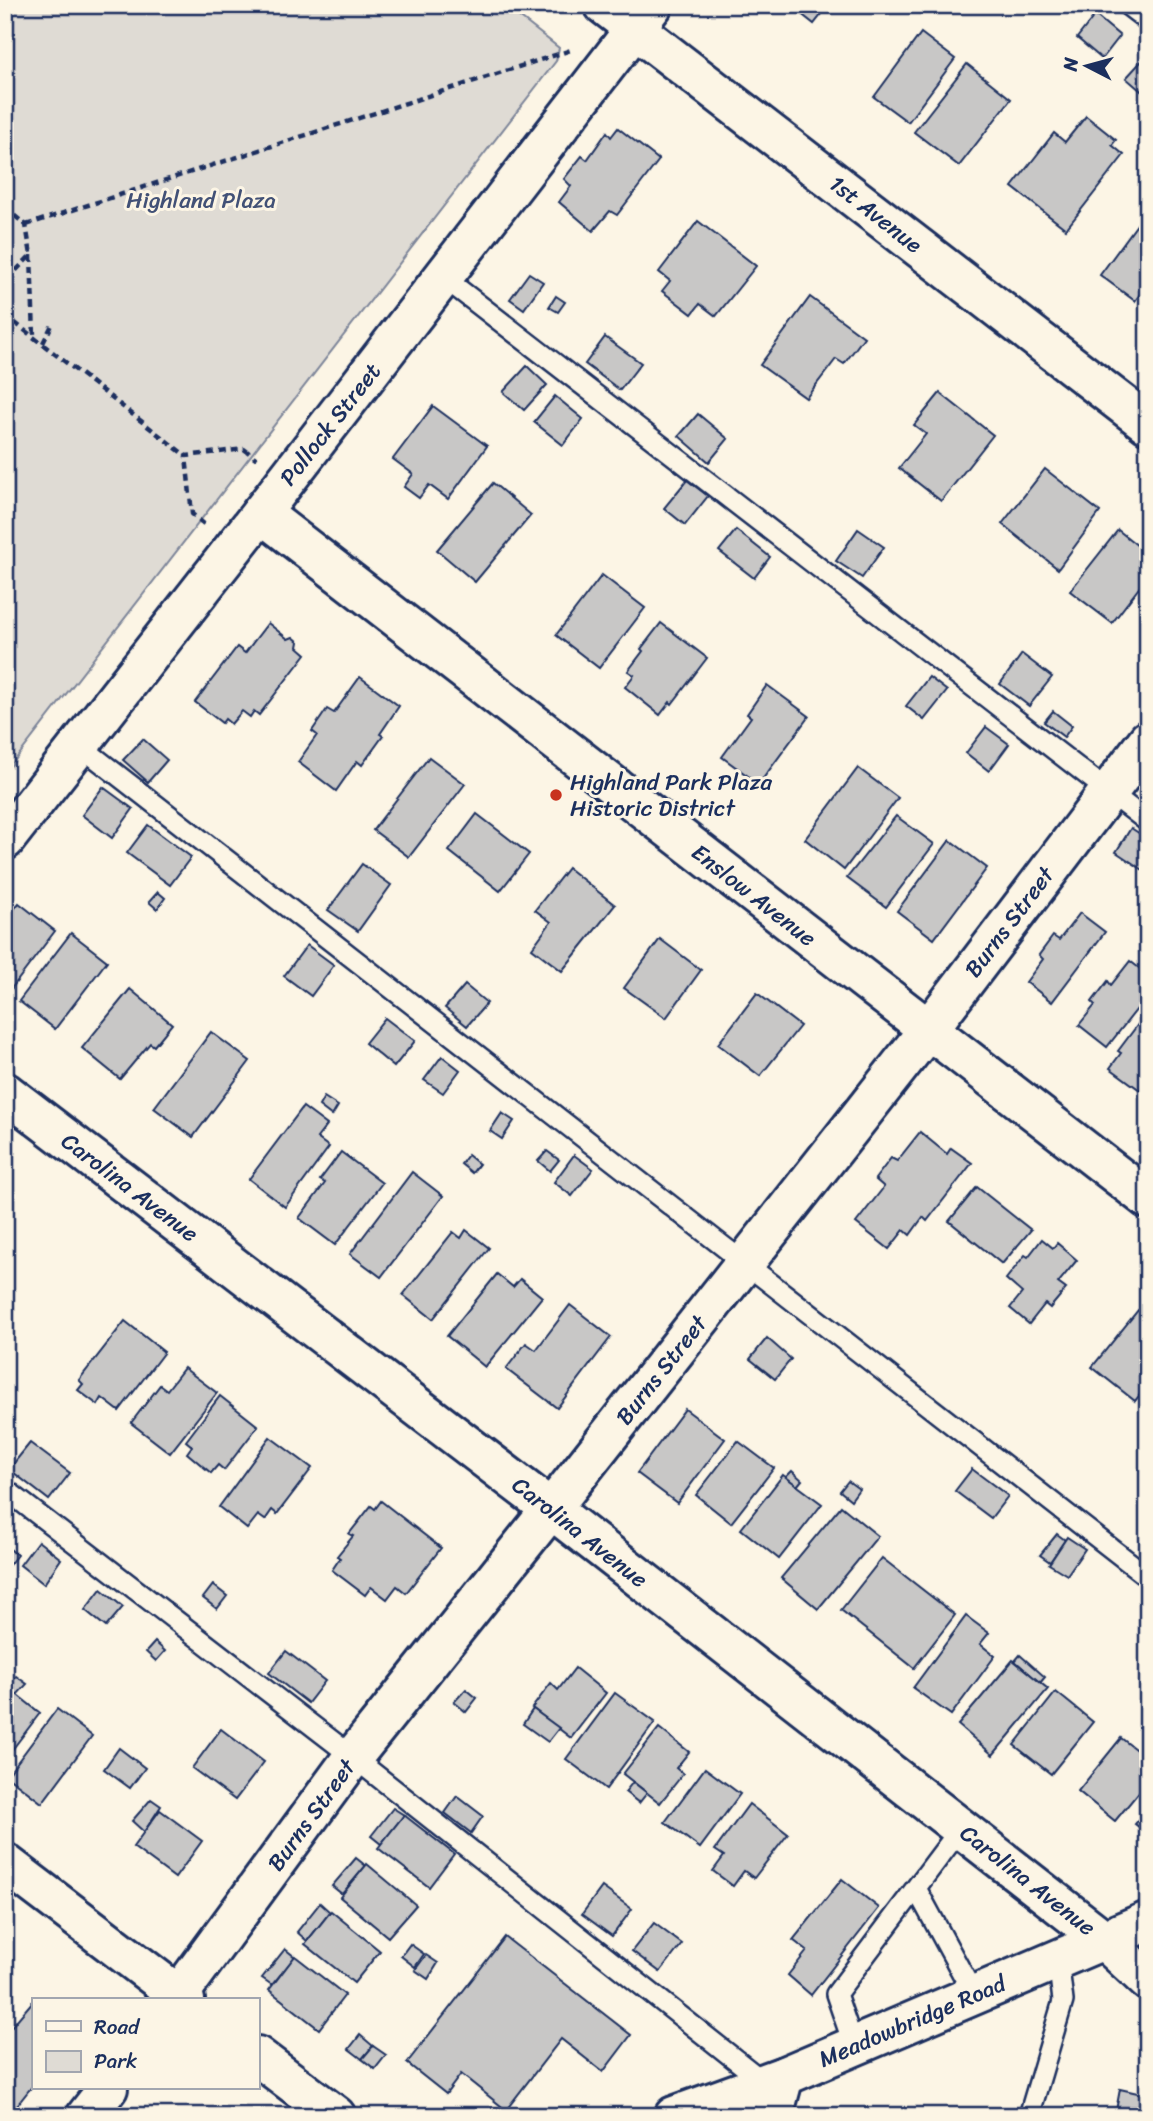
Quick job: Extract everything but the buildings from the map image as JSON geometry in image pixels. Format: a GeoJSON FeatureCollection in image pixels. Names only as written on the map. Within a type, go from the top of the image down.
{"type":"FeatureCollection","features":[{"type":"Feature","properties":{"kind":"street","name":"1st Avenue"},"geometry":{"type":"LineString","coordinates":[[604,5],[644,16],[1148,424]]}},
{"type":"Feature","properties":{"kind":"street","name":"Pollock Street"},"geometry":{"type":"LineString","coordinates":[[5,840],[644,16]]}},
{"type":"Feature","properties":{"kind":"street","name":"Enslow Avenue"},"geometry":{"type":"LineString","coordinates":[[261,513],[1148,1199]]}},
{"type":"Feature","properties":{"kind":"street","name":"Burns Street"},"geometry":{"type":"LineString","coordinates":[[181,1998],[353,1757],[928,1030],[1148,740]]}},
{"type":"Feature","properties":{"kind":"street","name":"Carolina Avenue"},"geometry":{"type":"LineString","coordinates":[[5,1092],[551,1509],[1103,1939],[1148,1980]]}},
{"type":"Feature","properties":{"kind":"street"},"geometry":{"type":"LineString","coordinates":[[5,1863],[179,1998]]}},
{"type":"Feature","properties":{"kind":"street","name":"Meadowbridge Road"},"geometry":{"type":"LineString","coordinates":[[674,2116],[774,2092],[854,2046],[1148,1922]]}},
{"type":"Feature","properties":{"kind":"street"},"geometry":{"type":"LineString","coordinates":[[259,2058],[336,2116]]}},
{"type":"Feature","properties":{"kind":"street"},"geometry":{"type":"LineString","coordinates":[[86,2116],[106,2090]]}},
{"type":"Feature","properties":{"kind":"lane"},"geometry":{"type":"LineString","coordinates":[[1127,5],[1148,21]]}},
{"type":"Feature","properties":{"kind":"lane"},"geometry":{"type":"LineString","coordinates":[[443,277],[1148,822]]}},
{"type":"Feature","properties":{"kind":"lane"},"geometry":{"type":"LineString","coordinates":[[79,745],[1148,1577]]}},
{"type":"Feature","properties":{"kind":"lane"},"geometry":{"type":"LineString","coordinates":[[5,1489],[353,1757],[774,2092]]}},
{"type":"Feature","properties":{"kind":"lane"},"geometry":{"type":"LineString","coordinates":[[854,2046],[836,1994],[961,1828]]}},
{"type":"Feature","properties":{"kind":"lane"},"geometry":{"type":"LineString","coordinates":[[916,1890],[974,1995]]}},
{"type":"Feature","properties":{"kind":"lane"},"geometry":{"type":"LineString","coordinates":[[1029,2116],[1063,2001],[1058,1959]]}},
{"type":"Feature","properties":{"kind":"path"},"geometry":{"type":"LineString","coordinates":[[26,225],[555,55],[582,49]]}},
{"type":"Feature","properties":{"kind":"path"},"geometry":{"type":"LineString","coordinates":[[5,208],[26,225],[31,255],[34,337]]}},
{"type":"Feature","properties":{"kind":"path"},"geometry":{"type":"LineString","coordinates":[[5,282],[31,255]]}},
{"type":"Feature","properties":{"kind":"path"},"geometry":{"type":"LineString","coordinates":[[5,316],[186,456],[244,449],[255,457]]}},
{"type":"Feature","properties":{"kind":"path"},"geometry":{"type":"LineString","coordinates":[[43,343],[52,325]]}},
{"type":"Feature","properties":{"kind":"path"},"geometry":{"type":"LineString","coordinates":[[186,456],[192,514],[203,524]]}},
{"type":"Feature","properties":{"kind":"green space","name":"Highland Plaza"},"geometry":{"type":"Polygon","coordinates":[[[5,5],[504,5],[559,48],[556,61],[5,773],[5,5]]]}},
{"type":"Feature","properties":{"kind":"place","name":"Highland Park Plaza Historic District"},"geometry":{"type":"Point","coordinates":[556,795]}}]}
